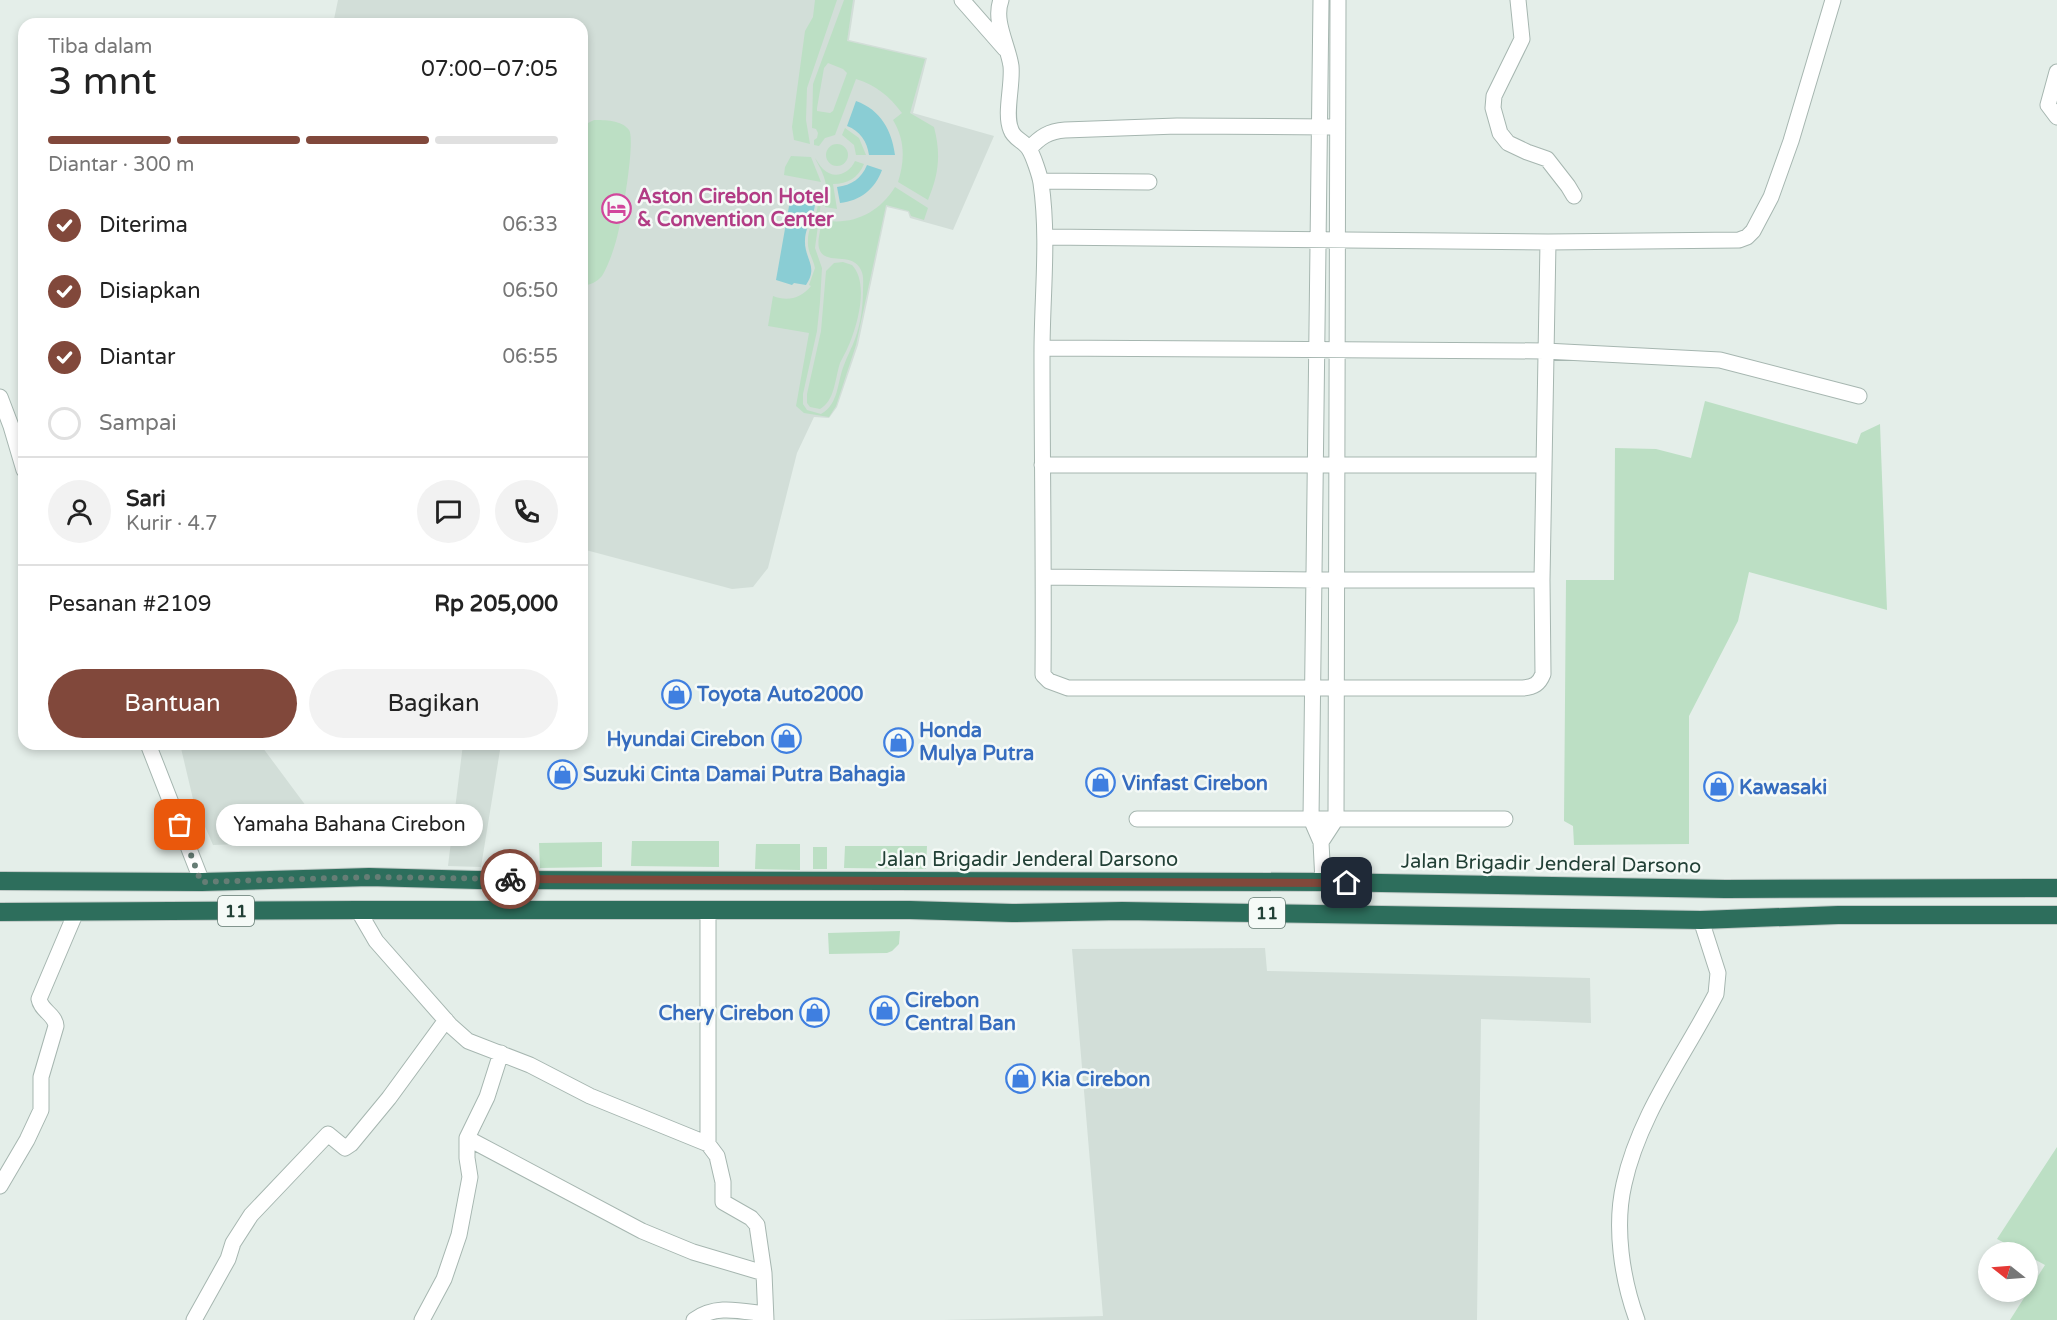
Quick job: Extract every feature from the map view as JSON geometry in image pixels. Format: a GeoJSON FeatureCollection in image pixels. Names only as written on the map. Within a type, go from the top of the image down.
{"type":"FeatureCollection","features":[{"type":"Feature","properties":{"kind":"highway","name":"Jalan Brigadir Jenderal Darsono"},"geometry":{"type":"LineString","coordinates":[[4,881],[201,882],[369,877],[1323,882],[1725,889],[2057,888]]}},
{"type":"Feature","properties":{"kind":"highway"},"geometry":{"type":"LineString","coordinates":[[462,911],[465,879]]}},
{"type":"Feature","properties":{"kind":"highway"},"geometry":{"type":"LineString","coordinates":[[2037,888],[2038,915]]}},
{"type":"Feature","properties":{"kind":"highway","name":"11"},"geometry":{"type":"LineString","coordinates":[[5,912],[910,910],[1012,913],[1122,911],[1701,920],[1838,915],[2057,915]]}},
{"type":"Feature","properties":{"kind":"street"},"geometry":{"type":"LineString","coordinates":[[962,0],[1009,54]]}},
{"type":"Feature","properties":{"kind":"street"},"geometry":{"type":"LineString","coordinates":[[1001,0],[1000,22],[1009,54],[1012,76],[1009,124],[1012,133],[1029,149],[1041,181],[1043,206],[1045,237],[1042,348],[1043,675],[1049,681],[1068,688],[1523,688],[1536,685],[1543,674],[1542,580],[1548,242]]}},
{"type":"Feature","properties":{"kind":"street"},"geometry":{"type":"LineString","coordinates":[[1321,0],[1328,127],[1338,238],[1336,819],[1322,842]]}},
{"type":"Feature","properties":{"kind":"street"},"geometry":{"type":"LineString","coordinates":[[1323,882],[1322,842],[1311,819],[1317,350],[1319,238],[1328,127],[1339,82],[1338,0]]}},
{"type":"Feature","properties":{"kind":"street"},"geometry":{"type":"LineString","coordinates":[[1518,0],[1523,34],[1494,96],[1493,108],[1500,133],[1508,143],[1547,159],[1574,196]]}},
{"type":"Feature","properties":{"kind":"street"},"geometry":{"type":"LineString","coordinates":[[1045,237],[1338,238],[1548,242],[1739,240],[1747,237],[1753,231],[1771,197],[1791,141],[1833,0]]}},
{"type":"Feature","properties":{"kind":"street"},"geometry":{"type":"LineString","coordinates":[[2057,72],[2048,105],[2057,117]]}},
{"type":"Feature","properties":{"kind":"street"},"geometry":{"type":"LineString","coordinates":[[1029,149],[1050,132],[1065,130],[1178,126],[1328,127]]}},
{"type":"Feature","properties":{"kind":"street"},"geometry":{"type":"LineString","coordinates":[[1041,181],[1149,183]]}},
{"type":"Feature","properties":{"kind":"street"},"geometry":{"type":"LineString","coordinates":[[1042,348],[1545,351],[1720,360],[1859,396]]}},
{"type":"Feature","properties":{"kind":"street"},"geometry":{"type":"LineString","coordinates":[[0,397],[18,450]]}},
{"type":"Feature","properties":{"kind":"street"},"geometry":{"type":"LineString","coordinates":[[1042,465],[1544,465]]}},
{"type":"Feature","properties":{"kind":"street"},"geometry":{"type":"LineString","coordinates":[[1044,577],[1542,580]]}},
{"type":"Feature","properties":{"kind":"street"},"geometry":{"type":"LineString","coordinates":[[150,750],[201,882]]}},
{"type":"Feature","properties":{"kind":"street"},"geometry":{"type":"LineString","coordinates":[[1137,819],[1505,819]]}},
{"type":"Feature","properties":{"kind":"street"},"geometry":{"type":"LineString","coordinates":[[358,910],[376,941],[446,1020],[468,1041],[530,1065],[590,1096],[708,1144],[717,1156],[723,1182],[723,1202],[757,1224],[764,1273],[766,1317],[721,1309],[708,1311],[694,1320]]}},
{"type":"Feature","properties":{"kind":"street"},"geometry":{"type":"LineString","coordinates":[[708,911],[708,1144]]}},
{"type":"Feature","properties":{"kind":"street"},"geometry":{"type":"LineString","coordinates":[[0,1186],[27,1140],[41,1110],[41,1077],[56,1026],[55,1020],[40,1004],[39,999],[76,912]]}},
{"type":"Feature","properties":{"kind":"street"},"geometry":{"type":"LineString","coordinates":[[1637,1320],[1630,1302],[1620,1246],[1623,1187],[1633,1153],[1654,1104],[1716,994],[1718,973],[1701,920]]}},
{"type":"Feature","properties":{"kind":"street"},"geometry":{"type":"LineString","coordinates":[[194,1320],[228,1260],[233,1242],[251,1215],[328,1134],[345,1148],[351,1144],[389,1098],[446,1020]]}},
{"type":"Feature","properties":{"kind":"street"},"geometry":{"type":"LineString","coordinates":[[422,1320],[444,1279],[462,1226],[470,1177],[466,1158],[467,1138],[487,1097],[501,1053]]}},
{"type":"Feature","properties":{"kind":"street"},"geometry":{"type":"LineString","coordinates":[[467,1138],[642,1231],[693,1252],[764,1273]]}},
{"type":"Feature","properties":{"kind":"shaded area"},"geometry":{"type":"Polygon","coordinates":[[[338,0],[855,0],[849,40],[927,58],[913,113],[994,136],[953,230],[910,218],[908,212],[887,207],[858,345],[837,407],[829,418],[814,417],[797,453],[768,568],[753,587],[732,589],[588,551],[588,18],[334,18],[338,0]]]}},
{"type":"Feature","properties":{"kind":"shaded area"},"geometry":{"type":"Polygon","coordinates":[[[181,750],[264,750],[332,841],[213,845],[193,799],[181,750]]]}},
{"type":"Feature","properties":{"kind":"shaded area"},"geometry":{"type":"Polygon","coordinates":[[[462,750],[500,750],[481,867],[448,866],[462,750]]]}},
{"type":"Feature","properties":{"kind":"shaded area"},"geometry":{"type":"Polygon","coordinates":[[[1265,948],[1267,971],[1590,978],[1591,1023],[1481,1019],[1477,1320],[944,1320],[1103,1316],[1072,949],[1265,948]]]}},
{"type":"Feature","properties":{"kind":"green space"},"geometry":{"type":"Polygon","coordinates":[[[815,0],[837,0],[807,88],[806,120],[810,144],[794,140],[792,127],[805,31],[813,17],[815,0]]]}},
{"type":"Feature","properties":{"kind":"green space"},"geometry":{"type":"Polygon","coordinates":[[[844,0],[853,0],[847,41],[925,59],[910,113],[934,127],[938,164],[928,200],[898,182],[903,150],[900,135],[893,120],[902,113],[892,101],[876,88],[856,79],[835,135],[825,138],[819,146],[814,145],[818,133],[812,128],[813,84],[844,0]],[[828,63],[824,68],[817,111],[830,113],[833,111],[847,73],[828,63]]]}},
{"type":"Feature","properties":{"kind":"green space"},"geometry":{"type":"Polygon","coordinates":[[[594,120],[622,124],[629,130],[631,149],[624,202],[612,254],[602,276],[588,285],[588,123],[594,120]]]}},
{"type":"Feature","properties":{"kind":"green space"},"geometry":{"type":"Polygon","coordinates":[[[845,128],[859,138],[866,155],[856,155],[854,145],[842,135],[845,128]]]}},
{"type":"Feature","properties":{"kind":"green space"},"geometry":{"type":"Polygon","coordinates":[[[833,144],[841,144],[848,151],[848,159],[841,166],[833,166],[826,159],[826,151],[833,144]]]}},
{"type":"Feature","properties":{"kind":"green space"},"geometry":{"type":"Polygon","coordinates":[[[791,156],[811,157],[821,182],[784,175],[785,167],[791,156]]]}},
{"type":"Feature","properties":{"kind":"green space"},"geometry":{"type":"Polygon","coordinates":[[[815,158],[823,169],[836,175],[845,172],[855,161],[864,164],[852,179],[833,184],[837,209],[825,207],[826,185],[815,158]]]}},
{"type":"Feature","properties":{"kind":"green space"},"geometry":{"type":"Polygon","coordinates":[[[895,187],[928,208],[924,220],[911,216],[909,211],[886,205],[856,345],[836,406],[829,417],[804,413],[796,406],[809,333],[768,326],[773,296],[784,299],[794,298],[811,286],[809,285],[815,268],[808,248],[809,235],[816,214],[818,194],[822,195],[815,248],[822,268],[820,302],[817,331],[803,394],[803,404],[807,410],[821,414],[827,410],[834,399],[857,333],[862,308],[863,282],[862,272],[857,264],[822,254],[818,242],[822,220],[844,221],[864,216],[881,204],[895,187]]]}},
{"type":"Feature","properties":{"kind":"green space"},"geometry":{"type":"Polygon","coordinates":[[[843,262],[852,265],[857,272],[861,300],[855,329],[840,363],[832,395],[820,409],[810,407],[807,403],[807,394],[821,331],[826,271],[834,263],[843,262]]]}},
{"type":"Feature","properties":{"kind":"green space"},"geometry":{"type":"Polygon","coordinates":[[[1705,401],[1857,444],[1861,433],[1880,424],[1887,610],[1749,572],[1738,621],[1689,716],[1689,844],[1574,845],[1573,826],[1564,821],[1566,580],[1614,580],[1615,448],[1656,449],[1691,458],[1705,401]]]}},
{"type":"Feature","properties":{"kind":"green space"},"geometry":{"type":"Polygon","coordinates":[[[632,841],[719,841],[719,867],[631,866],[632,841]]]}},
{"type":"Feature","properties":{"kind":"green space"},"geometry":{"type":"Polygon","coordinates":[[[602,842],[602,867],[540,868],[539,843],[602,842]]]}},
{"type":"Feature","properties":{"kind":"green space"},"geometry":{"type":"Polygon","coordinates":[[[756,844],[800,844],[800,870],[755,869],[756,844]]]}},
{"type":"Feature","properties":{"kind":"green space"},"geometry":{"type":"Polygon","coordinates":[[[845,846],[927,846],[926,869],[844,868],[845,846]]]}},
{"type":"Feature","properties":{"kind":"green space"},"geometry":{"type":"Polygon","coordinates":[[[813,847],[827,847],[827,869],[813,869],[813,847]]]}},
{"type":"Feature","properties":{"kind":"green space"},"geometry":{"type":"Polygon","coordinates":[[[900,931],[899,944],[887,953],[829,954],[828,933],[900,931]]]}},
{"type":"Feature","properties":{"kind":"green space"},"geometry":{"type":"Polygon","coordinates":[[[2057,1147],[2057,1320],[2010,1320],[2021,1302],[2038,1302],[2038,1276],[2045,1265],[2038,1261],[2038,1242],[2003,1242],[1997,1239],[2057,1147]]]}},
{"type":"Feature","properties":{"kind":"water"},"geometry":{"type":"Polygon","coordinates":[[[856,101],[872,110],[884,122],[895,155],[869,155],[862,137],[847,126],[856,101]]]}},
{"type":"Feature","properties":{"kind":"water"},"geometry":{"type":"Polygon","coordinates":[[[867,165],[882,170],[875,183],[860,197],[840,203],[837,187],[855,180],[867,165]]]}},
{"type":"Feature","properties":{"kind":"water"},"geometry":{"type":"Polygon","coordinates":[[[792,189],[815,194],[813,213],[805,240],[811,267],[810,278],[806,285],[794,283],[792,285],[776,280],[792,189]]]}},
{"type":"Feature","properties":{"kind":"way so far"},"geometry":{"type":"LineString","coordinates":[[180,825],[201,882],[369,877],[510,879]]}},
{"type":"Feature","properties":{"kind":"place","name":"Aston Cirebon Hotel & Convention Center"},"geometry":{"type":"Point","coordinates":[616,208]}},
{"type":"Feature","properties":{"kind":"place","name":"Toyota Auto2000"},"geometry":{"type":"Point","coordinates":[676,694]}},
{"type":"Feature","properties":{"kind":"place","name":"Hyundai Cirebon"},"geometry":{"type":"Point","coordinates":[786,739]}},
{"type":"Feature","properties":{"kind":"place","name":"Honda Mulya Putra"},"geometry":{"type":"Point","coordinates":[898,742]}},
{"type":"Feature","properties":{"kind":"place","name":"Suzuki Cinta Damai Putra Bahagia"},"geometry":{"type":"Point","coordinates":[562,774]}},
{"type":"Feature","properties":{"kind":"place","name":"Vinfast Cirebon"},"geometry":{"type":"Point","coordinates":[1101,783]}},
{"type":"Feature","properties":{"kind":"place","name":"Kawasaki"},"geometry":{"type":"Point","coordinates":[1718,787]}},
{"type":"Feature","properties":{"kind":"place","name":"Yamaha Bahana Cirebon"},"geometry":{"type":"Point","coordinates":[180,825]}},
{"type":"Feature","properties":{"kind":"place","name":"Cirebon Central Ban"},"geometry":{"type":"Point","coordinates":[884,1011]}},
{"type":"Feature","properties":{"kind":"place","name":"Chery Cirebon"},"geometry":{"type":"Point","coordinates":[815,1013]}},
{"type":"Feature","properties":{"kind":"place","name":"Kia Cirebon"},"geometry":{"type":"Point","coordinates":[1020,1079]}},
{"type":"Feature","properties":{"kind":"route"},"geometry":{"type":"LineString","coordinates":[[510,879],[1347,883]]}}]}
